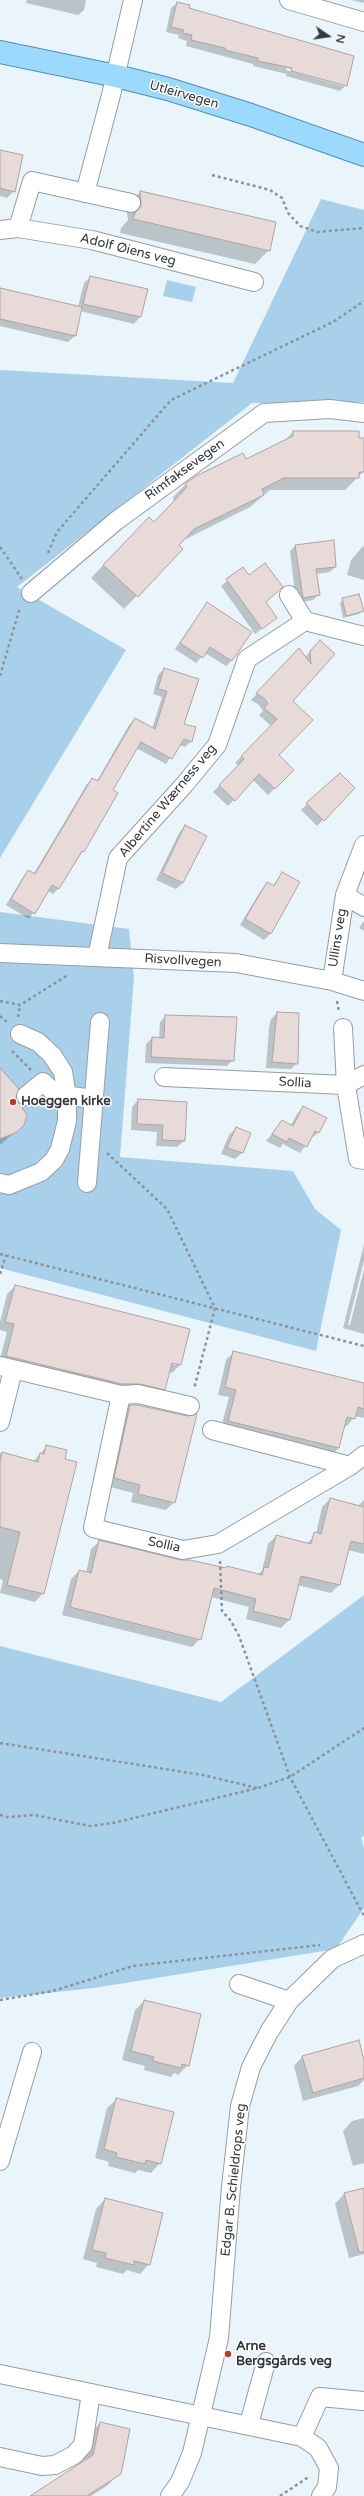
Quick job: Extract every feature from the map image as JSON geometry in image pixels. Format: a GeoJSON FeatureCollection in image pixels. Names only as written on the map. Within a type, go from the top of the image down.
{"type":"FeatureCollection","features":[{"type":"Feature","properties":{"kind":"main road","name":"Utleirvegen"},"geometry":{"type":"LineString","coordinates":[[0,52],[116,76],[251,115],[364,155]]}},
{"type":"Feature","properties":{"kind":"street"},"geometry":{"type":"LineString","coordinates":[[86,193],[116,76],[132,0]]}},
{"type":"Feature","properties":{"kind":"street"},"geometry":{"type":"LineString","coordinates":[[289,0],[364,22]]}},
{"type":"Feature","properties":{"kind":"street"},"geometry":{"type":"LineString","coordinates":[[18,228],[32,181],[131,203]]}},
{"type":"Feature","properties":{"kind":"street","name":"Adolf Øiens veg"},"geometry":{"type":"LineString","coordinates":[[0,230],[18,228],[92,240],[254,282]]}},
{"type":"Feature","properties":{"kind":"street","name":"Rimfaksevegen"},"geometry":{"type":"LineString","coordinates":[[31,593],[116,521],[264,413],[330,409],[364,413]]}},
{"type":"Feature","properties":{"kind":"street"},"geometry":{"type":"LineString","coordinates":[[289,595],[305,621],[364,636]]}},
{"type":"Feature","properties":{"kind":"street","name":"Albertine Wærness veg"},"geometry":{"type":"LineString","coordinates":[[96,957],[118,858],[184,785],[216,745],[247,659],[305,621]]}},
{"type":"Feature","properties":{"kind":"street","name":"Ullins veg"},"geometry":{"type":"LineString","coordinates":[[332,981],[345,895],[364,845]]}},
{"type":"Feature","properties":{"kind":"street","name":"Ullins veg"},"geometry":{"type":"LineString","coordinates":[[345,895],[364,907]]}},
{"type":"Feature","properties":{"kind":"street","name":"Risvollvegen"},"geometry":{"type":"LineString","coordinates":[[0,953],[236,963],[332,981],[364,991]]}},
{"type":"Feature","properties":{"kind":"street"},"geometry":{"type":"LineString","coordinates":[[87,1183],[100,1022]]}},
{"type":"Feature","properties":{"kind":"street"},"geometry":{"type":"LineString","coordinates":[[0,1183],[9,1185],[41,1172],[54,1160],[60,1149],[67,1121],[67,1096],[63,1072],[52,1055],[19,1026]]}},
{"type":"Feature","properties":{"kind":"street"},"geometry":{"type":"LineString","coordinates":[[343,1028],[346,1085],[358,1159],[364,1160]]}},
{"type":"Feature","properties":{"kind":"street"},"geometry":{"type":"LineString","coordinates":[[346,1085],[364,1075]]}},
{"type":"Feature","properties":{"kind":"street","name":"Sollia"},"geometry":{"type":"LineString","coordinates":[[164,1077],[346,1085]]}},
{"type":"Feature","properties":{"kind":"street"},"geometry":{"type":"LineString","coordinates":[[26,1096],[43,1082],[56,1094],[94,1099]]}},
{"type":"Feature","properties":{"kind":"street"},"geometry":{"type":"LineString","coordinates":[[60,1149],[90,1148]]}},
{"type":"Feature","properties":{"kind":"street"},"geometry":{"type":"LineString","coordinates":[[0,1422],[7,1368],[121,1395],[138,1394],[190,1406]]}},
{"type":"Feature","properties":{"kind":"street","name":"Sollia"},"geometry":{"type":"LineString","coordinates":[[121,1395],[93,1528],[183,1550],[218,1544],[350,1466],[364,1455]]}},
{"type":"Feature","properties":{"kind":"street"},"geometry":{"type":"LineString","coordinates":[[212,1430],[350,1466]]}},
{"type":"Feature","properties":{"kind":"street","name":"Edgar B. Schieldrops veg"},"geometry":{"type":"LineString","coordinates":[[170,2496],[180,2482],[192,2453],[202,2416],[220,2333],[230,2202],[240,2106],[251,2067],[269,2032],[289,2001],[332,1959],[364,1944]]}},
{"type":"Feature","properties":{"kind":"street"},"geometry":{"type":"LineString","coordinates":[[239,1984],[289,2001]]}},
{"type":"Feature","properties":{"kind":"street"},"geometry":{"type":"LineString","coordinates":[[0,2161],[32,2052]]}},
{"type":"Feature","properties":{"kind":"street"},"geometry":{"type":"LineString","coordinates":[[249,2424],[266,2362]]}},
{"type":"Feature","properties":{"kind":"street"},"geometry":{"type":"LineString","coordinates":[[0,2374],[25,2387],[65,2397],[91,2393],[133,2396],[202,2416],[249,2424],[302,2437],[318,2448],[329,2468],[327,2487],[321,2496]]}},
{"type":"Feature","properties":{"kind":"street"},"geometry":{"type":"LineString","coordinates":[[0,2457],[42,2466],[55,2465],[74,2455],[83,2445],[91,2393]]}},
{"type":"Feature","properties":{"kind":"street"},"geometry":{"type":"LineString","coordinates":[[302,2437],[320,2397],[363,2401]]}},
{"type":"Feature","properties":{"kind":"path"},"geometry":{"type":"LineString","coordinates":[[212,175],[270,190],[282,198],[288,213],[300,226],[317,232],[364,228]]}},
{"type":"Feature","properties":{"kind":"path"},"geometry":{"type":"LineString","coordinates":[[46,559],[57,532],[170,400],[333,322],[364,300]]}},
{"type":"Feature","properties":{"kind":"path"},"geometry":{"type":"LineString","coordinates":[[0,547],[31,593],[22,603],[0,676]]}},
{"type":"Feature","properties":{"kind":"path"},"geometry":{"type":"LineString","coordinates":[[0,1001],[20,1005],[71,973]]}},
{"type":"Feature","properties":{"kind":"path"},"geometry":{"type":"LineString","coordinates":[[332,981],[343,1028]]}},
{"type":"Feature","properties":{"kind":"path"},"geometry":{"type":"LineString","coordinates":[[19,1026],[20,1005]]}},
{"type":"Feature","properties":{"kind":"path"},"geometry":{"type":"LineString","coordinates":[[90,1148],[102,1148],[167,1209],[215,1308],[190,1406]]}},
{"type":"Feature","properties":{"kind":"path"},"geometry":{"type":"LineString","coordinates":[[0,1254],[364,1346]]}},
{"type":"Feature","properties":{"kind":"path"},"geometry":{"type":"LineString","coordinates":[[0,1274],[6,1255]]}},
{"type":"Feature","properties":{"kind":"path"},"geometry":{"type":"LineString","coordinates":[[218,1544],[222,1611],[231,1621],[239,1636],[290,1777],[364,1916]]}},
{"type":"Feature","properties":{"kind":"path"},"geometry":{"type":"LineString","coordinates":[[0,1815],[7,1817],[34,1815],[90,1826],[114,1823],[258,1788],[290,1777],[364,1728]]}},
{"type":"Feature","properties":{"kind":"path"},"geometry":{"type":"LineString","coordinates":[[0,1744],[203,1775],[258,1788]]}},
{"type":"Feature","properties":{"kind":"path"},"geometry":{"type":"LineString","coordinates":[[0,2000],[53,1991],[133,1966],[320,1945],[332,1959]]}},
{"type":"Feature","properties":{"kind":"path"},"geometry":{"type":"LineString","coordinates":[[280,2496],[314,2474],[329,2468]]}},
{"type":"Feature","properties":{"kind":"shaded area"},"geometry":{"type":"Polygon","coordinates":[[[321,199],[364,210],[364,402],[252,403],[17,587],[126,650],[0,858],[0,370],[233,383],[321,199]]]}},
{"type":"Feature","properties":{"kind":"shaded area"},"geometry":{"type":"Polygon","coordinates":[[[167,280],[196,287],[192,302],[163,296],[167,280]]]}},
{"type":"Feature","properties":{"kind":"shaded area"},"geometry":{"type":"Polygon","coordinates":[[[0,912],[129,929],[134,977],[120,1157],[293,1171],[315,1209],[341,1230],[316,1351],[0,1268],[0,912]]]}},
{"type":"Feature","properties":{"kind":"shaded area"},"geometry":{"type":"Polygon","coordinates":[[[364,1595],[364,1836],[361,1837],[364,1848],[364,1908],[336,1949],[94,1988],[0,1998],[0,1646],[221,1702],[364,1595]]]}},
{"type":"Feature","properties":{"kind":"building"},"geometry":{"type":"Polygon","coordinates":[[[177,2],[190,5],[189,8],[354,56],[347,86],[291,71],[292,68],[258,61],[258,58],[225,50],[225,48],[191,40],[192,35],[183,33],[184,30],[171,27],[177,2]]]}},
{"type":"Feature","properties":{"kind":"building"},"geometry":{"type":"Polygon","coordinates":[[[0,150],[23,155],[15,192],[0,188],[0,150]]]}},
{"type":"Feature","properties":{"kind":"building"},"geometry":{"type":"Polygon","coordinates":[[[140,191],[276,222],[270,251],[133,219],[135,213],[141,206],[140,191]]]}},
{"type":"Feature","properties":{"kind":"building"},"geometry":{"type":"Polygon","coordinates":[[[90,276],[148,289],[141,317],[83,304],[90,276]]]}},
{"type":"Feature","properties":{"kind":"building"},"geometry":{"type":"Polygon","coordinates":[[[0,288],[82,307],[76,336],[0,319],[0,288]]]}},
{"type":"Feature","properties":{"kind":"building"},"geometry":{"type":"Polygon","coordinates":[[[293,431],[359,431],[359,438],[364,438],[364,472],[359,472],[359,478],[284,478],[262,489],[264,495],[194,529],[179,545],[183,549],[138,597],[103,565],[149,517],[154,522],[187,487],[185,484],[196,476],[243,453],[246,459],[293,436],[293,431]]]}},
{"type":"Feature","properties":{"kind":"building"},"geometry":{"type":"Polygon","coordinates":[[[334,540],[336,567],[316,569],[320,595],[303,598],[295,545],[334,540]]]}},
{"type":"Feature","properties":{"kind":"building"},"geometry":{"type":"Polygon","coordinates":[[[265,563],[283,587],[266,602],[277,618],[262,629],[226,579],[243,567],[249,575],[265,563]]]}},
{"type":"Feature","properties":{"kind":"building"},"geometry":{"type":"Polygon","coordinates":[[[359,594],[364,611],[346,616],[342,598],[359,594]]]}},
{"type":"Feature","properties":{"kind":"building"},"geometry":{"type":"Polygon","coordinates":[[[207,602],[252,632],[232,661],[210,647],[203,658],[180,643],[207,602]]]}},
{"type":"Feature","properties":{"kind":"building"},"geometry":{"type":"Polygon","coordinates":[[[320,640],[335,654],[293,701],[313,720],[279,755],[294,770],[275,789],[259,774],[235,801],[219,785],[244,759],[241,756],[277,719],[264,708],[268,704],[265,699],[256,693],[299,648],[311,664],[310,651],[320,640]]]}},
{"type":"Feature","properties":{"kind":"building"},"geometry":{"type":"Polygon","coordinates":[[[164,668],[199,679],[184,724],[196,727],[192,742],[184,739],[172,759],[141,742],[113,790],[118,793],[84,852],[82,851],[59,889],[52,885],[35,914],[11,899],[28,870],[35,874],[92,778],[98,781],[135,718],[155,729],[167,691],[158,689],[164,668]]]}},
{"type":"Feature","properties":{"kind":"building"},"geometry":{"type":"Polygon","coordinates":[[[340,773],[355,788],[324,821],[306,803],[340,773]]]}},
{"type":"Feature","properties":{"kind":"building"},"geometry":{"type":"Polygon","coordinates":[[[185,825],[207,836],[183,883],[162,873],[185,825]]]}},
{"type":"Feature","properties":{"kind":"building"},"geometry":{"type":"Polygon","coordinates":[[[282,872],[300,882],[271,934],[245,919],[267,882],[274,886],[282,872]]]}},
{"type":"Feature","properties":{"kind":"building"},"geometry":{"type":"Polygon","coordinates":[[[277,1012],[299,1013],[298,1064],[272,1062],[277,1012]]]}},
{"type":"Feature","properties":{"kind":"building"},"geometry":{"type":"Polygon","coordinates":[[[165,1015],[237,1017],[234,1061],[151,1057],[152,1037],[164,1038],[165,1015]]]}},
{"type":"Feature","properties":{"kind":"building","name":"Hoeggen kirke"},"geometry":{"type":"Polygon","coordinates":[[[0,1068],[19,1089],[16,1098],[18,1103],[25,1106],[22,1108],[27,1115],[24,1125],[17,1132],[0,1139],[0,1068]]]}},
{"type":"Feature","properties":{"kind":"building"},"geometry":{"type":"Polygon","coordinates":[[[138,1099],[187,1102],[185,1141],[162,1140],[163,1125],[137,1124],[138,1099]]]}},
{"type":"Feature","properties":{"kind":"building"},"geometry":{"type":"Polygon","coordinates":[[[303,1106],[327,1118],[319,1133],[315,1131],[307,1147],[289,1138],[287,1142],[272,1134],[282,1120],[293,1126],[303,1106]]]}},
{"type":"Feature","properties":{"kind":"building"},"geometry":{"type":"Polygon","coordinates":[[[236,1127],[251,1133],[243,1153],[227,1148],[236,1127]]]}},
{"type":"Feature","properties":{"kind":"building"},"geometry":{"type":"Polygon","coordinates":[[[15,1285],[190,1329],[181,1365],[172,1363],[165,1390],[140,1384],[122,1384],[6,1356],[14,1324],[5,1322],[15,1285]]]}},
{"type":"Feature","properties":{"kind":"building"},"geometry":{"type":"Polygon","coordinates":[[[233,1351],[364,1383],[364,1409],[358,1407],[355,1419],[347,1417],[339,1448],[228,1421],[236,1390],[225,1387],[233,1351]]]}},
{"type":"Feature","properties":{"kind":"building"},"geometry":{"type":"Polygon","coordinates":[[[130,1405],[137,1405],[188,1416],[197,1414],[175,1503],[138,1494],[140,1485],[114,1478],[130,1405]]]}},
{"type":"Feature","properties":{"kind":"building"},"geometry":{"type":"Polygon","coordinates":[[[46,1445],[67,1450],[65,1459],[77,1462],[44,1594],[7,1585],[20,1532],[0,1527],[0,1462],[2,1452],[38,1462],[40,1453],[44,1454],[46,1445]]]}},
{"type":"Feature","properties":{"kind":"building"},"geometry":{"type":"Polygon","coordinates":[[[330,1498],[364,1507],[364,1544],[351,1541],[340,1585],[301,1576],[290,1620],[253,1611],[256,1599],[214,1588],[201,1640],[70,1607],[79,1570],[91,1573],[99,1540],[181,1560],[190,1560],[226,1568],[227,1566],[262,1575],[264,1567],[268,1568],[276,1535],[311,1544],[314,1532],[321,1534],[330,1498]]]}},
{"type":"Feature","properties":{"kind":"building"},"geometry":{"type":"Polygon","coordinates":[[[144,2000],[201,2014],[189,2066],[182,2064],[181,2068],[153,2061],[154,2057],[131,2051],[144,2000]]]}},
{"type":"Feature","properties":{"kind":"building"},"geometry":{"type":"Polygon","coordinates":[[[359,2040],[364,2060],[364,2078],[313,2093],[302,2056],[359,2040]]]}},
{"type":"Feature","properties":{"kind":"building"},"geometry":{"type":"Polygon","coordinates":[[[116,2098],[174,2112],[161,2164],[146,2160],[145,2164],[116,2157],[117,2153],[104,2149],[116,2098]]]}},
{"type":"Feature","properties":{"kind":"building"},"geometry":{"type":"Polygon","coordinates":[[[364,2188],[364,2252],[359,2252],[344,2193],[364,2188]]]}},
{"type":"Feature","properties":{"kind":"building"},"geometry":{"type":"Polygon","coordinates":[[[105,2198],[163,2213],[150,2265],[134,2261],[134,2265],[105,2258],[106,2253],[92,2250],[105,2198]]]}},
{"type":"Feature","properties":{"kind":"building"},"geometry":{"type":"Polygon","coordinates":[[[100,2422],[130,2429],[121,2474],[87,2496],[30,2496],[93,2455],[100,2422]]]}},
{"type":"Feature","properties":{"kind":"place","name":"Hoeggen kirke"},"geometry":{"type":"Point","coordinates":[13,1102]}},
{"type":"Feature","properties":{"kind":"place","name":"Arne Bergsgårds veg"},"geometry":{"type":"Point","coordinates":[228,2354]}}]}
